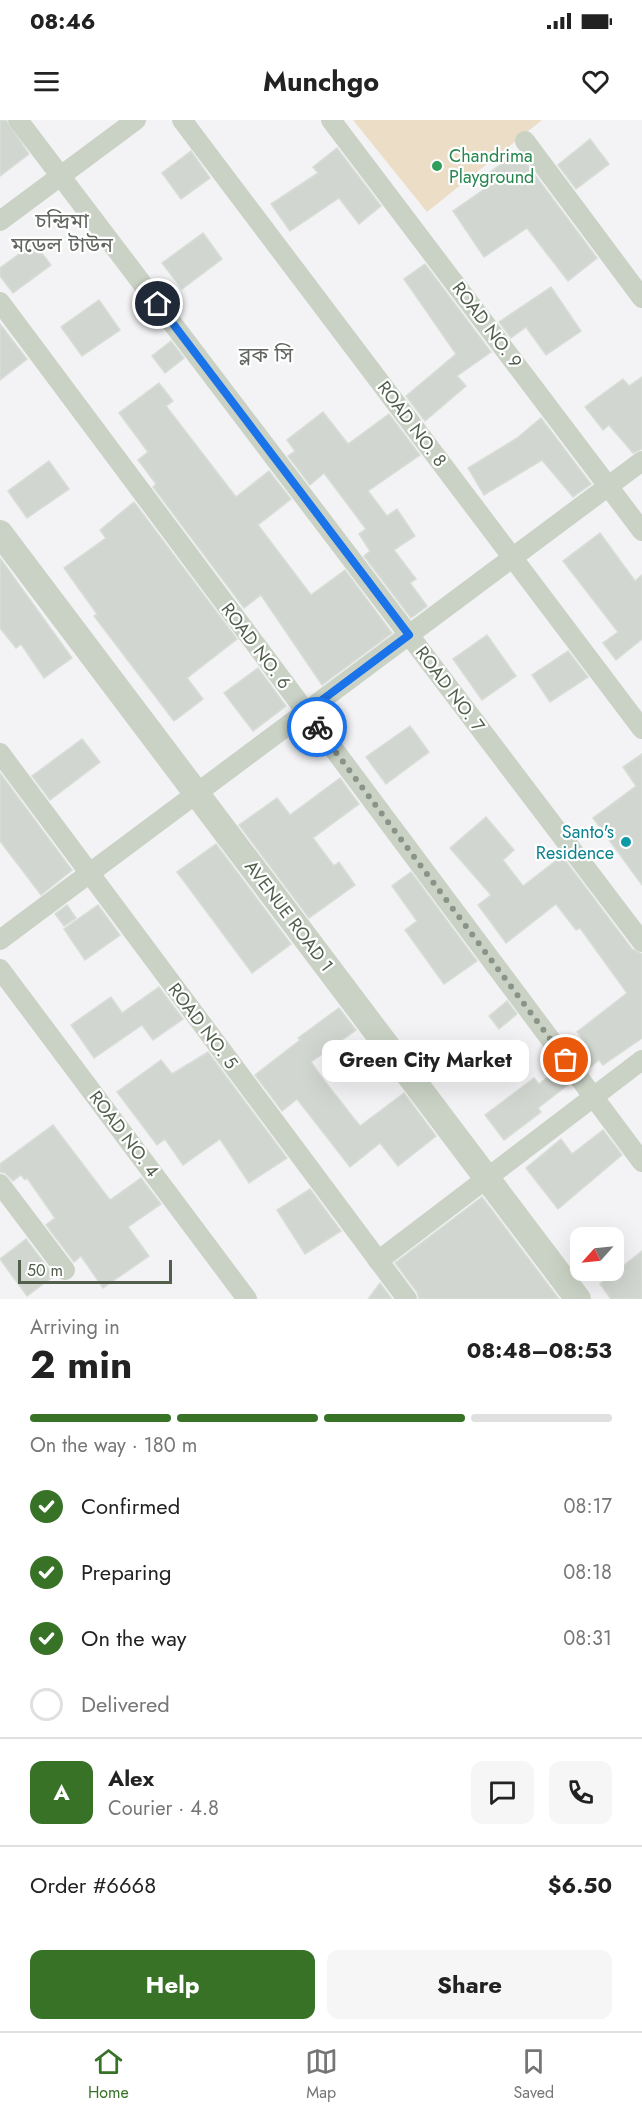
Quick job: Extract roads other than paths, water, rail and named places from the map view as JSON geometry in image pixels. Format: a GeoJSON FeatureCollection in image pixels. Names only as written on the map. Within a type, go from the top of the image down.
{"type":"FeatureCollection","features":[{"type":"Feature","properties":{"kind":"street","name":"ROAD NO. 7"},"geometry":{"type":"LineString","coordinates":[[18,120],[642,942]]}},
{"type":"Feature","properties":{"kind":"street"},"geometry":{"type":"LineString","coordinates":[[0,221],[136,120]]}},
{"type":"Feature","properties":{"kind":"street","name":"ROAD NO. 8"},"geometry":{"type":"LineString","coordinates":[[182,120],[642,729]]}},
{"type":"Feature","properties":{"kind":"street","name":"ROAD NO. 9"},"geometry":{"type":"LineString","coordinates":[[331,120],[642,531]]}},
{"type":"Feature","properties":{"kind":"street"},"geometry":{"type":"LineString","coordinates":[[525,141],[642,298]]}},
{"type":"Feature","properties":{"kind":"street","name":"ROAD NO. 6"},"geometry":{"type":"LineString","coordinates":[[0,302],[642,1162]]}},
{"type":"Feature","properties":{"kind":"street"},"geometry":{"type":"LineString","coordinates":[[0,940],[642,461]]}},
{"type":"Feature","properties":{"kind":"street","name":"AVENUE ROAD 1"},"geometry":{"type":"LineString","coordinates":[[0,533],[578,1299]]}},
{"type":"Feature","properties":{"kind":"street","name":"ROAD NO. 5"},"geometry":{"type":"LineString","coordinates":[[0,753],[407,1299]]}},
{"type":"Feature","properties":{"kind":"street","name":"ROAD NO. 4"},"geometry":{"type":"LineString","coordinates":[[0,969],[247,1299]]}},
{"type":"Feature","properties":{"kind":"street"},"geometry":{"type":"LineString","coordinates":[[378,1261],[642,1060]]}},
{"type":"Feature","properties":{"kind":"street"},"geometry":{"type":"LineString","coordinates":[[0,1184],[65,1270]]}},
{"type":"Feature","properties":{"kind":"place","name":"Chandrima Playground"},"geometry":{"type":"Point","coordinates":[437,166]}},
{"type":"Feature","properties":{"kind":"place","name":"Santo's Residence"},"geometry":{"type":"Point","coordinates":[626,842]}},
{"type":"Feature","properties":{"kind":"place","name":"Green City Market"},"geometry":{"type":"Point","coordinates":[566,1060]}},
{"type":"Feature","properties":{"kind":"district","name":"চন্দ্রিমা মডেল টাউন"},"geometry":{"type":"Point","coordinates":[62,233]}},
{"type":"Feature","properties":{"kind":"district","name":"ব্লক সি"},"geometry":{"type":"Point","coordinates":[266,355]}}]}
